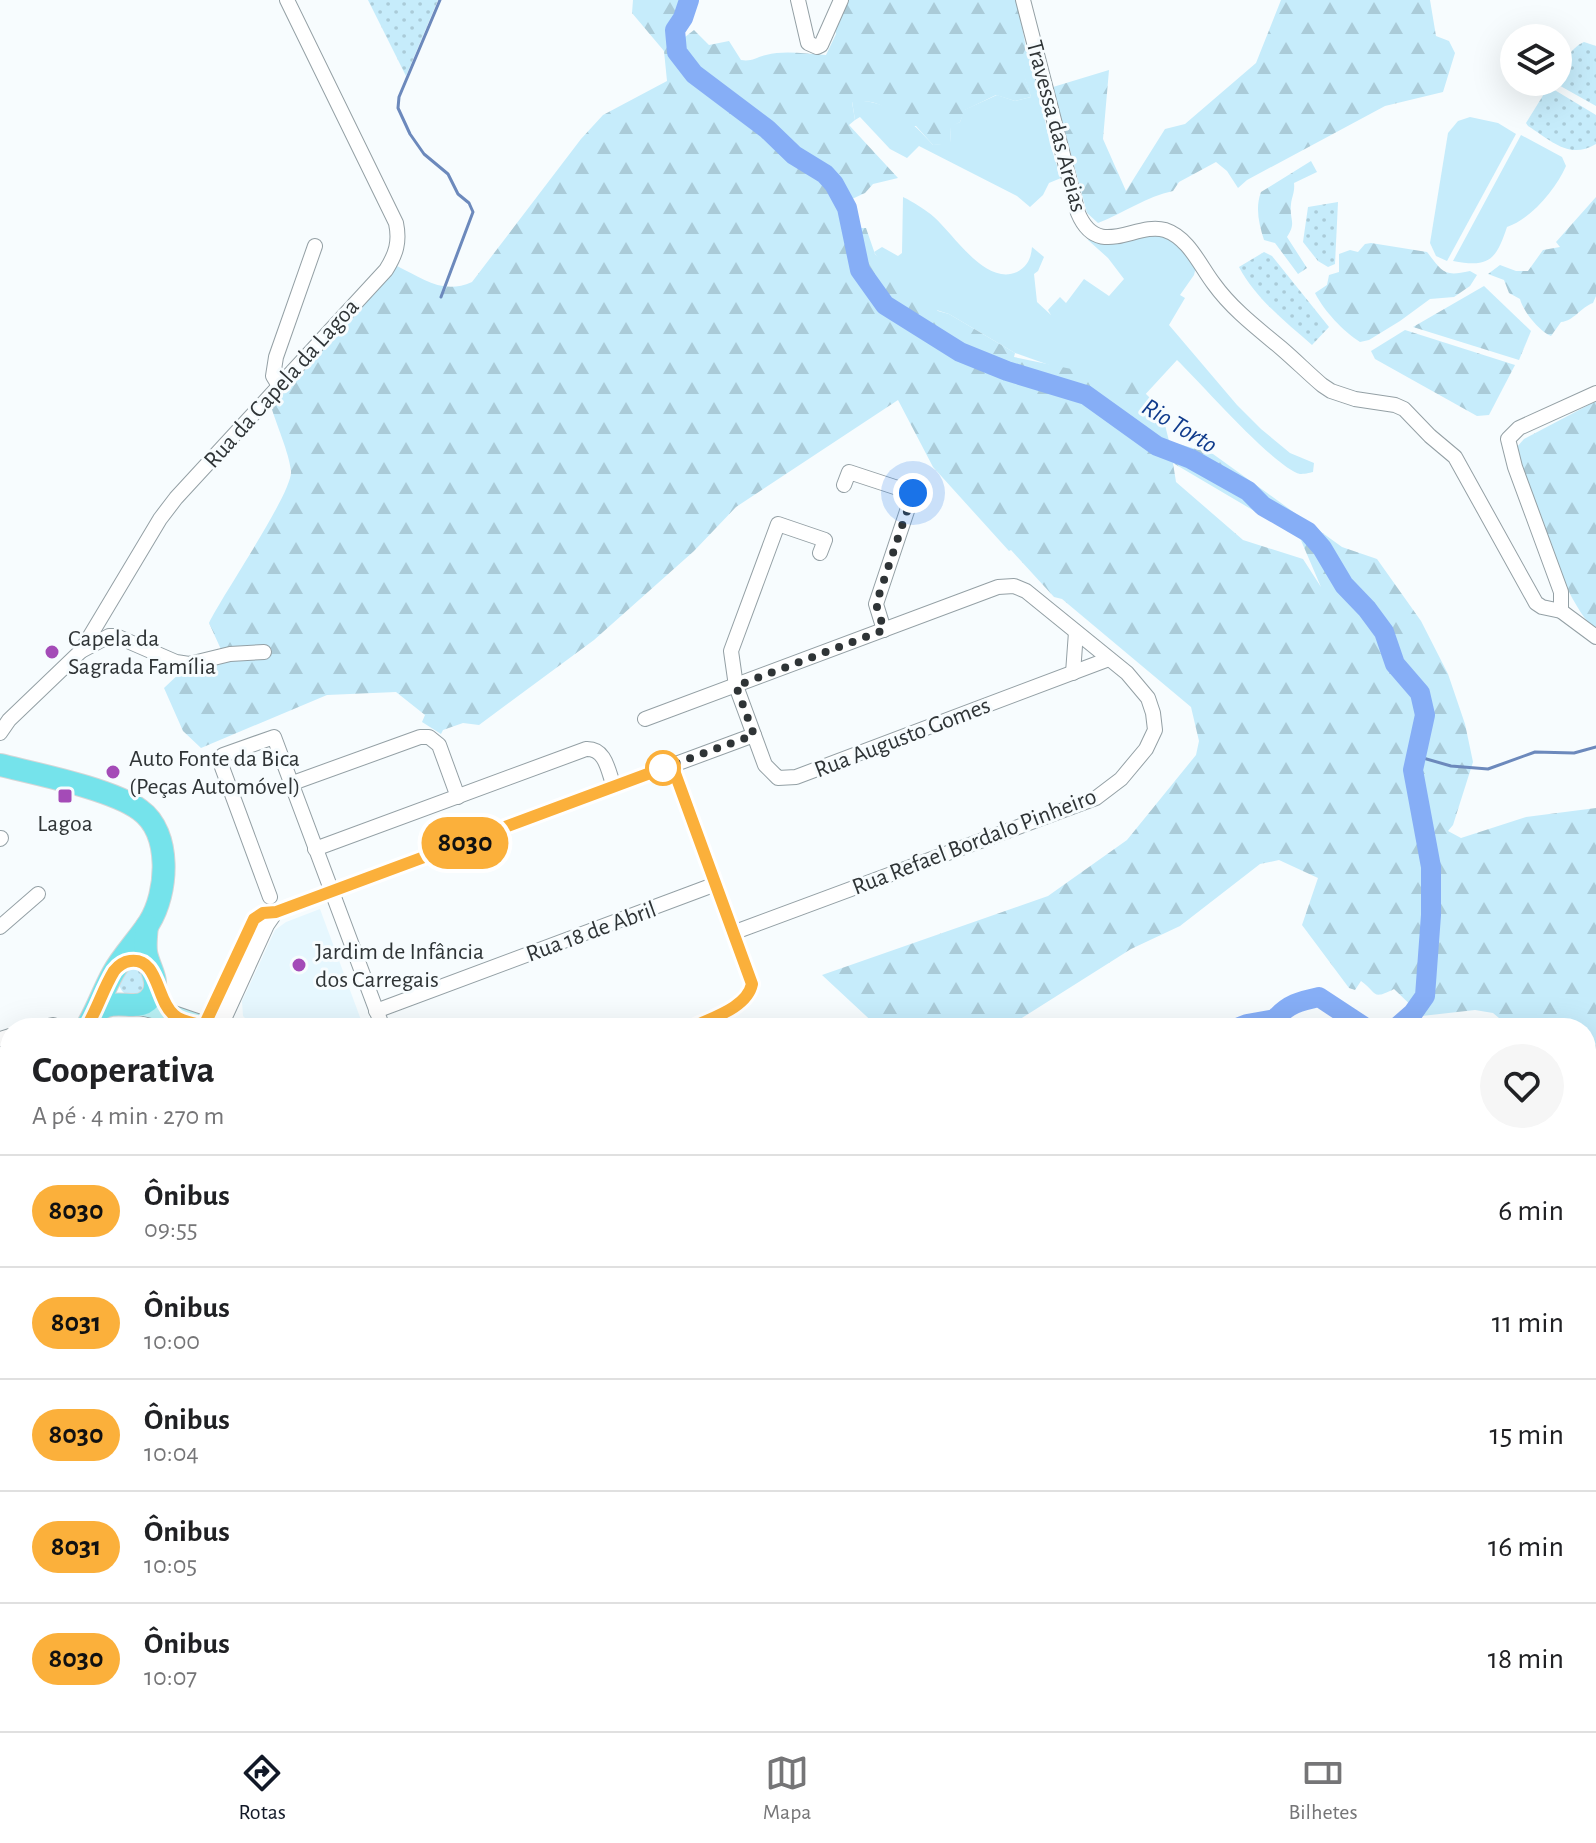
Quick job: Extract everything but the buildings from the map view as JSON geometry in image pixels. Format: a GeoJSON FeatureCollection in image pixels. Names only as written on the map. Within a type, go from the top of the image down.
{"type":"FeatureCollection","features":[{"type":"Feature","properties":{"kind":"main road"},"geometry":{"type":"LineString","coordinates":[[0,765],[127,802],[150,818],[159,837],[163,879],[158,904],[147,926],[114,973],[92,1018]]}},
{"type":"Feature","properties":{"kind":"main road"},"geometry":{"type":"LineString","coordinates":[[93,1018],[112,1003],[131,1005],[150,998],[154,977],[145,949],[147,926]]}},
{"type":"Feature","properties":{"kind":"main road"},"geometry":{"type":"LineString","coordinates":[[114,973],[132,961],[146,965],[154,977]]}},
{"type":"Feature","properties":{"kind":"main road"},"geometry":{"type":"LineString","coordinates":[[114,973],[113,994],[131,1005]]}},
{"type":"Feature","properties":{"kind":"street","name":"Rua da Capela da Lagoa"},"geometry":{"type":"LineString","coordinates":[[0,733],[9,720],[81,651],[160,519],[176,498],[386,270],[395,255],[399,236],[396,223],[287,0]]}},
{"type":"Feature","properties":{"kind":"street"},"geometry":{"type":"LineString","coordinates":[[798,0],[808,43],[812,47],[821,45],[841,0]]}},
{"type":"Feature","properties":{"kind":"street","name":"Travessa das Areias"},"geometry":{"type":"LineString","coordinates":[[1023,0],[1078,213],[1085,227],[1112,237],[1155,229],[1166,230],[1194,254],[1215,286],[1236,308],[1322,385],[1355,399],[1404,409],[1455,457],[1536,603],[1561,611]]}},
{"type":"Feature","properties":{"kind":"street"},"geometry":{"type":"LineString","coordinates":[[279,386],[273,376],[276,357],[315,246]]}},
{"type":"Feature","properties":{"kind":"street"},"geometry":{"type":"LineString","coordinates":[[1596,393],[1519,428],[1508,439],[1515,467],[1561,592],[1561,611],[1596,637]]}},
{"type":"Feature","properties":{"kind":"street"},"geometry":{"type":"LineString","coordinates":[[645,719],[884,630],[876,604],[913,493],[849,472],[844,485]]}},
{"type":"Feature","properties":{"kind":"street","name":"Rua Augusto Gomes"},"geometry":{"type":"LineString","coordinates":[[820,553],[825,540],[778,524],[731,651],[736,686],[765,765],[778,778],[796,777],[1109,659]]}},
{"type":"Feature","properties":{"kind":"street","name":"Rua Refael Bordalo Pinheiro"},"geometry":{"type":"LineString","coordinates":[[735,932],[1096,798],[1121,779],[1146,749],[1155,730],[1148,698],[1127,673],[1026,591],[1014,586],[998,587],[884,630]]}},
{"type":"Feature","properties":{"kind":"street"},"geometry":{"type":"LineString","coordinates":[[1073,673],[1076,632]]}},
{"type":"Feature","properties":{"kind":"street"},"geometry":{"type":"LineString","coordinates":[[81,651],[109,636],[116,636],[176,662],[189,664],[230,654],[264,652]]}},
{"type":"Feature","properties":{"kind":"street"},"geometry":{"type":"LineString","coordinates":[[217,1018],[252,940],[254,919],[263,913],[276,912],[754,735]]}},
{"type":"Feature","properties":{"kind":"street"},"geometry":{"type":"LineString","coordinates":[[270,897],[219,759],[274,737],[379,1018]]}},
{"type":"Feature","properties":{"kind":"street"},"geometry":{"type":"LineString","coordinates":[[290,784],[420,737],[429,737],[439,745],[458,797]]}},
{"type":"Feature","properties":{"kind":"street"},"geometry":{"type":"LineString","coordinates":[[315,849],[586,749],[594,748],[602,754],[614,787]]}},
{"type":"Feature","properties":{"kind":"street"},"geometry":{"type":"LineString","coordinates":[[672,765],[752,984],[750,995],[742,1002],[711,1018]]}},
{"type":"Feature","properties":{"kind":"street","name":"Rua 18 de Abril"},"geometry":{"type":"LineString","coordinates":[[376,1011],[716,884]]}},
{"type":"Feature","properties":{"kind":"street"},"geometry":{"type":"LineString","coordinates":[[0,927],[38,894]]}},
{"type":"Feature","properties":{"kind":"street"},"geometry":{"type":"LineString","coordinates":[[154,977],[174,1016]]}},
{"type":"Feature","properties":{"kind":"street"},"geometry":{"type":"LineString","coordinates":[[131,1005],[181,1018]]}},
{"type":"Feature","properties":{"kind":"shaded area","name":"Jardim de Infância dos Carregais"},"geometry":{"type":"Polygon","coordinates":[[[320,909],[360,1018],[243,1016],[242,1001],[275,930],[286,922],[320,909]]]}},
{"type":"Feature","properties":{"kind":"green space"},"geometry":{"type":"Polygon","coordinates":[[[368,0],[438,0],[406,76],[368,0]]]}},
{"type":"Feature","properties":{"kind":"green space"},"geometry":{"type":"Polygon","coordinates":[[[633,0],[687,0],[682,17],[673,29],[676,53],[693,76],[766,131],[793,157],[824,175],[840,197],[851,229],[856,228],[852,209],[831,169],[808,158],[769,122],[689,65],[680,41],[694,30],[709,45],[729,41],[741,60],[781,53],[826,55],[836,34],[834,23],[845,0],[1017,0],[1026,48],[1020,60],[1031,97],[1015,101],[996,95],[965,110],[960,122],[951,127],[950,144],[933,145],[916,126],[909,126],[884,106],[852,102],[855,120],[849,125],[898,178],[873,184],[865,193],[852,199],[861,228],[866,228],[875,254],[938,311],[949,314],[1015,353],[1014,357],[1134,382],[1161,409],[1170,445],[1172,442],[1213,454],[1342,547],[1377,559],[1421,621],[1448,674],[1465,724],[1473,762],[1453,825],[1448,831],[1461,838],[1526,817],[1596,808],[1596,1018],[1499,1018],[1493,1013],[1475,1010],[1422,1016],[1394,989],[1378,995],[1361,981],[1355,990],[1349,988],[1302,925],[1318,878],[1279,860],[1260,864],[1180,926],[1131,949],[1022,1018],[868,1018],[822,975],[1048,896],[1127,840],[1196,755],[1199,741],[1191,707],[1062,599],[1054,597],[933,467],[898,400],[736,507],[694,551],[594,640],[479,725],[463,723],[443,730],[441,734],[422,722],[425,715],[396,692],[327,695],[201,748],[183,731],[164,688],[183,670],[224,656],[209,623],[270,521],[289,482],[290,463],[271,406],[397,266],[443,286],[462,286],[472,282],[581,139],[603,115],[667,81],[664,51],[632,13],[633,0]],[[1173,463],[1176,482],[1243,540],[1303,559],[1321,587],[1300,538],[1173,463]]]}},
{"type":"Feature","properties":{"kind":"green space"},"geometry":{"type":"Polygon","coordinates":[[[1281,0],[1430,0],[1436,36],[1449,41],[1455,53],[1443,92],[1385,106],[1247,180],[1238,188],[1227,171],[1216,162],[1179,182],[1173,191],[1098,223],[1087,213],[1053,87],[1109,70],[1103,139],[1126,191],[1165,129],[1185,124],[1256,63],[1281,0]]]}},
{"type":"Feature","properties":{"kind":"green space"},"geometry":{"type":"Polygon","coordinates":[[[1584,42],[1596,46],[1596,106],[1572,93],[1572,51],[1584,42]]]}},
{"type":"Feature","properties":{"kind":"green space"},"geometry":{"type":"Polygon","coordinates":[[[1026,48],[1061,178],[1049,183],[1043,195],[1030,207],[1017,196],[919,146],[907,158],[890,149],[860,117],[855,120],[852,101],[876,103],[907,120],[933,145],[950,143],[951,126],[960,122],[964,110],[997,95],[1015,101],[1031,97],[1019,60],[1026,48]]]}},
{"type":"Feature","properties":{"kind":"green space"},"geometry":{"type":"Polygon","coordinates":[[[1543,96],[1565,96],[1596,115],[1596,144],[1577,150],[1561,147],[1526,123],[1543,96]]]}},
{"type":"Feature","properties":{"kind":"green space"},"geometry":{"type":"Polygon","coordinates":[[[1470,117],[1498,123],[1516,134],[1447,261],[1436,256],[1430,243],[1448,133],[1458,121],[1470,117]]]}},
{"type":"Feature","properties":{"kind":"green space"},"geometry":{"type":"Polygon","coordinates":[[[1521,135],[1562,157],[1566,166],[1562,175],[1534,210],[1507,227],[1499,247],[1489,259],[1475,263],[1453,261],[1521,135]]]}},
{"type":"Feature","properties":{"kind":"green space"},"geometry":{"type":"Polygon","coordinates":[[[1311,161],[1317,172],[1294,183],[1292,224],[1287,237],[1307,268],[1298,274],[1275,243],[1264,240],[1258,204],[1261,192],[1311,161]]]}},
{"type":"Feature","properties":{"kind":"green space"},"geometry":{"type":"Polygon","coordinates":[[[903,197],[932,215],[972,257],[994,272],[1005,274],[1021,270],[1031,255],[1032,247],[1044,257],[1034,274],[1037,302],[1051,315],[1048,310],[1060,297],[1066,303],[1084,279],[1109,296],[1124,279],[1108,258],[1088,240],[1093,232],[1161,234],[1180,244],[1196,267],[1180,295],[1185,298],[1169,325],[1237,405],[1290,453],[1314,463],[1313,472],[1300,474],[1274,457],[1177,360],[1142,398],[1015,353],[949,314],[908,301],[874,252],[882,247],[898,256],[902,253],[903,197]]]}},
{"type":"Feature","properties":{"kind":"green space"},"geometry":{"type":"Polygon","coordinates":[[[1596,197],[1596,296],[1593,303],[1561,322],[1551,336],[1532,320],[1520,299],[1509,293],[1504,280],[1488,274],[1500,265],[1516,271],[1528,271],[1543,250],[1560,247],[1556,242],[1596,197]]]}},
{"type":"Feature","properties":{"kind":"green space"},"geometry":{"type":"Polygon","coordinates":[[[1338,202],[1335,264],[1328,267],[1318,261],[1303,242],[1308,207],[1338,202]]]}},
{"type":"Feature","properties":{"kind":"green space"},"geometry":{"type":"Polygon","coordinates":[[[1365,244],[1427,252],[1444,271],[1470,271],[1477,275],[1470,286],[1454,297],[1430,299],[1400,321],[1369,340],[1360,342],[1334,320],[1315,293],[1327,285],[1329,275],[1339,272],[1339,254],[1350,250],[1358,252],[1365,244]]]}},
{"type":"Feature","properties":{"kind":"green space"},"geometry":{"type":"Polygon","coordinates":[[[1264,252],[1272,256],[1329,327],[1312,345],[1263,300],[1239,267],[1264,252]]]}},
{"type":"Feature","properties":{"kind":"green space"},"geometry":{"type":"Polygon","coordinates":[[[1484,286],[1531,331],[1519,360],[1413,327],[1484,286]]]}},
{"type":"Feature","properties":{"kind":"green space"},"geometry":{"type":"Polygon","coordinates":[[[1405,330],[1515,365],[1489,415],[1477,416],[1375,359],[1371,351],[1405,330]]]}},
{"type":"Feature","properties":{"kind":"green space"},"geometry":{"type":"Polygon","coordinates":[[[1596,401],[1596,630],[1572,598],[1560,573],[1537,517],[1516,448],[1524,439],[1596,401]]]}},
{"type":"Feature","properties":{"kind":"green space"},"geometry":{"type":"Polygon","coordinates":[[[133,968],[143,972],[147,982],[143,992],[133,996],[123,992],[119,982],[123,972],[133,968]]]}},
{"type":"Feature","properties":{"kind":"waterway"},"geometry":{"type":"LineString","coordinates":[[440,0],[399,97],[398,108],[424,154],[448,174],[458,194],[469,203],[473,212],[441,297]]}},
{"type":"Feature","properties":{"kind":"waterway","name":"Rio Torto"},"geometry":{"type":"LineString","coordinates":[[689,0],[675,30],[677,52],[694,74],[834,184],[847,208],[860,270],[885,305],[960,352],[1007,371],[1086,395],[1157,446],[1191,459],[1248,491],[1263,506],[1308,532],[1322,548],[1344,585],[1384,632],[1395,664],[1420,693],[1425,715],[1413,770],[1431,867],[1431,915],[1425,996],[1407,1018]]}},
{"type":"Feature","properties":{"kind":"waterway"},"geometry":{"type":"LineString","coordinates":[[1416,756],[1451,766],[1488,769],[1535,752],[1574,753],[1596,747]]}},
{"type":"Feature","properties":{"kind":"waterway","name":"Rio Torto"},"geometry":{"type":"LineString","coordinates":[[1276,1018],[1295,1004],[1319,997],[1351,1018]]}},
{"type":"Feature","properties":{"kind":"bus line","name":"8030"},"geometry":{"type":"LineString","coordinates":[[208,1018],[254,919],[263,913],[276,912],[672,765],[752,984],[750,995],[742,1002],[711,1018]]}},
{"type":"Feature","properties":{"kind":"bus line","name":"8030"},"geometry":{"type":"LineString","coordinates":[[92,1018],[113,972],[124,962],[132,961],[151,970],[168,1008],[179,1018]]}},
{"type":"Feature","properties":{"kind":"place","name":"Capela da Sagrada Família"},"geometry":{"type":"Point","coordinates":[52,652]}},
{"type":"Feature","properties":{"kind":"place","name":"Auto Fonte da Bica (Peças Automóvel)"},"geometry":{"type":"Point","coordinates":[113,772]}},
{"type":"Feature","properties":{"kind":"place","name":"Lagoa"},"geometry":{"type":"Point","coordinates":[65,796]}},
{"type":"Feature","properties":{"kind":"place","name":"Jardim de Infância dos Carregais"},"geometry":{"type":"Point","coordinates":[299,965]}},
{"type":"Feature","properties":{"kind":"route"},"geometry":{"type":"LineString","coordinates":[[663,768],[754,735],[736,686],[884,630],[876,604],[913,493]]}}]}
